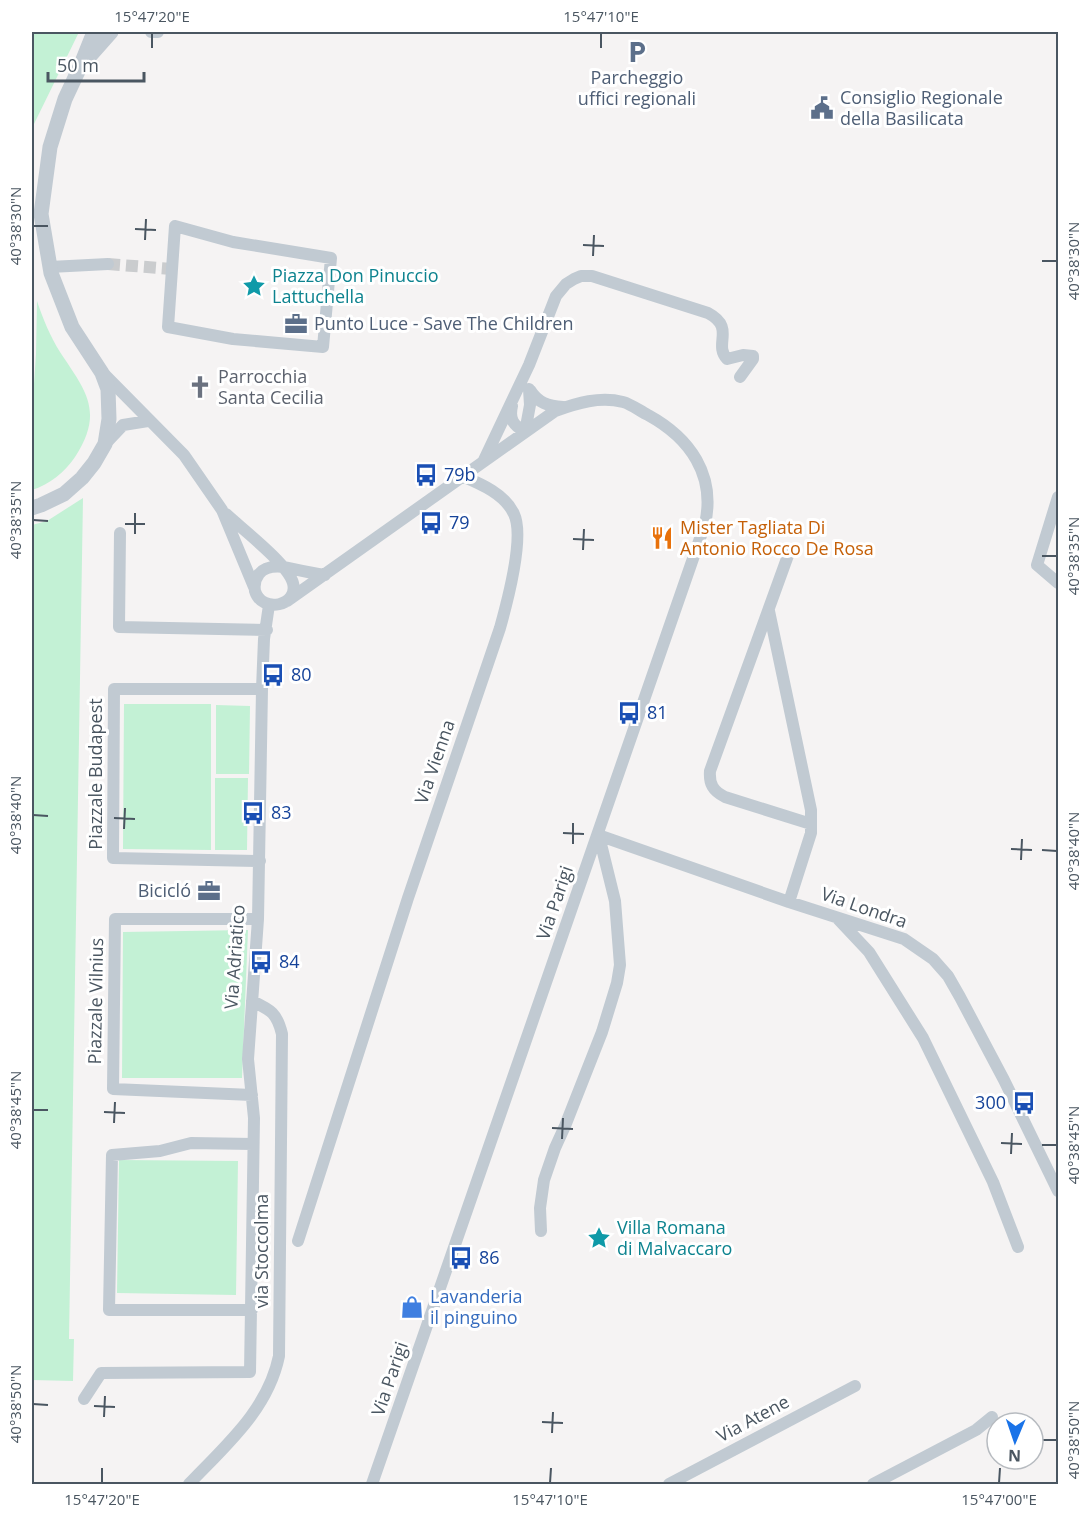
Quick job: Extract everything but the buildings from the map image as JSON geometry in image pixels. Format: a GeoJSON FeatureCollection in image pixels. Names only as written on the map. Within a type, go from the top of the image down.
{"type":"FeatureCollection","features":[{"type":"Feature","properties":{"kind":"street"},"geometry":{"type":"LineString","coordinates":[[94,32],[81,67],[65,99],[50,147],[41,214],[50,267],[72,327],[102,373],[148,421],[174,443],[222,510],[258,599],[269,605],[278,606],[287,601],[462,476]]}},
{"type":"Feature","properties":{"kind":"street"},"geometry":{"type":"LineString","coordinates":[[81,67],[111,32]]}},
{"type":"Feature","properties":{"kind":"street"},"geometry":{"type":"LineString","coordinates":[[151,32],[158,32]]}},
{"type":"Feature","properties":{"kind":"street"},"geometry":{"type":"LineString","coordinates":[[176,226],[233,242],[331,258],[323,347],[233,339],[168,327],[176,226]]}},
{"type":"Feature","properties":{"kind":"street"},"geometry":{"type":"LineString","coordinates":[[50,267],[108,264]]}},
{"type":"Feature","properties":{"kind":"street"},"geometry":{"type":"LineString","coordinates":[[483,461],[529,365],[556,296],[566,284],[581,276],[592,276],[708,313],[718,319],[722,324],[723,355],[727,359],[743,355],[753,356],[741,377]]}},
{"type":"Feature","properties":{"kind":"street"},"geometry":{"type":"LineString","coordinates":[[514,396],[511,419],[515,426],[525,432],[530,405],[529,365]]}},
{"type":"Feature","properties":{"kind":"street"},"geometry":{"type":"LineString","coordinates":[[102,373],[108,389],[110,409],[105,444]]}},
{"type":"Feature","properties":{"kind":"street"},"geometry":{"type":"LineString","coordinates":[[529,389],[534,398],[541,403],[567,407]]}},
{"type":"Feature","properties":{"kind":"street","name":"Via Parigi"},"geometry":{"type":"LineString","coordinates":[[372,1485],[709,508],[708,485],[697,459],[675,434],[658,420],[624,402],[586,400],[555,411],[462,476]]}},
{"type":"Feature","properties":{"kind":"street"},"geometry":{"type":"LineString","coordinates":[[32,508],[64,494],[82,478],[105,444],[123,425],[148,421]]}},
{"type":"Feature","properties":{"kind":"street","name":"Via Vienna"},"geometry":{"type":"LineString","coordinates":[[298,1241],[408,898],[500,628],[511,586],[517,529],[514,514],[503,499],[462,476]]}},
{"type":"Feature","properties":{"kind":"street"},"geometry":{"type":"LineString","coordinates":[[1059,497],[1037,565],[1059,583]]}},
{"type":"Feature","properties":{"kind":"street"},"geometry":{"type":"LineString","coordinates":[[222,510],[284,567],[294,586],[287,601]]}},
{"type":"Feature","properties":{"kind":"street"},"geometry":{"type":"LineString","coordinates":[[120,533],[119,627],[267,630]]}},
{"type":"Feature","properties":{"kind":"street"},"geometry":{"type":"LineString","coordinates":[[790,550],[709,779],[715,792],[725,797],[811,824]]}},
{"type":"Feature","properties":{"kind":"street"},"geometry":{"type":"LineString","coordinates":[[254,587],[259,574],[270,567],[284,567],[325,575]]}},
{"type":"Feature","properties":{"kind":"street","name":"Via Adriatico"},"geometry":{"type":"LineString","coordinates":[[84,1399],[101,1373],[250,1372],[254,1118],[248,1059],[258,919],[262,689],[269,605]]}},
{"type":"Feature","properties":{"kind":"street"},"geometry":{"type":"LineString","coordinates":[[769,610],[811,810],[807,846],[789,902]]}},
{"type":"Feature","properties":{"kind":"street","name":"Piazzale Budapest"},"geometry":{"type":"LineString","coordinates":[[260,861],[113,858],[114,689],[262,689]]}},
{"type":"Feature","properties":{"kind":"street"},"geometry":{"type":"LineString","coordinates":[[541,1231],[540,1208],[544,1180],[602,1032],[620,965],[615,901],[598,835]]}},
{"type":"Feature","properties":{"kind":"street","name":"Via Londra"},"geometry":{"type":"LineString","coordinates":[[598,835],[789,902],[904,939],[933,959],[948,976],[1004,1080],[1041,1160],[1059,1191]]}},
{"type":"Feature","properties":{"kind":"street"},"geometry":{"type":"LineString","coordinates":[[834,915],[869,952],[923,1038],[993,1182],[1018,1247]]}},
{"type":"Feature","properties":{"kind":"street","name":"Piazzale Vilnius"},"geometry":{"type":"LineString","coordinates":[[252,1095],[113,1089],[115,918],[258,919]]}},
{"type":"Feature","properties":{"kind":"street","name":"via Stoccolma"},"geometry":{"type":"LineString","coordinates":[[189,1485],[259,1407],[270,1389],[279,1356],[282,1034],[278,1021],[270,1010],[252,1001]]}},
{"type":"Feature","properties":{"kind":"street"},"geometry":{"type":"LineString","coordinates":[[252,1310],[110,1310],[111,1155],[160,1151],[191,1143],[254,1144]]}},
{"type":"Feature","properties":{"kind":"street","name":"Via Atene"},"geometry":{"type":"LineString","coordinates":[[669,1485],[855,1386]]}},
{"type":"Feature","properties":{"kind":"street"},"geometry":{"type":"LineString","coordinates":[[873,1485],[976,1430],[985,1422]]}},
{"type":"Feature","properties":{"kind":"green space"},"geometry":{"type":"Polygon","coordinates":[[[34,32],[79,32],[34,124],[34,32]]]}},
{"type":"Feature","properties":{"kind":"green space"},"geometry":{"type":"Polygon","coordinates":[[[37,301],[53,340],[84,390],[90,414],[89,427],[84,441],[71,463],[50,481],[32,490],[32,414],[37,301]]]}},
{"type":"Feature","properties":{"kind":"green space"},"geometry":{"type":"Polygon","coordinates":[[[83,498],[69,1339],[74,1339],[73,1381],[32,1380],[32,525],[47,521],[83,498]]]}},
{"type":"Feature","properties":{"kind":"green space"},"geometry":{"type":"Polygon","coordinates":[[[124,704],[211,704],[211,850],[123,849],[124,704]]]}},
{"type":"Feature","properties":{"kind":"green space"},"geometry":{"type":"Polygon","coordinates":[[[216,705],[250,706],[249,774],[216,774],[216,705]]]}},
{"type":"Feature","properties":{"kind":"green space"},"geometry":{"type":"Polygon","coordinates":[[[215,778],[248,778],[247,850],[215,850],[215,778]]]}},
{"type":"Feature","properties":{"kind":"green space"},"geometry":{"type":"Polygon","coordinates":[[[248,930],[242,1078],[122,1078],[123,932],[248,930]]]}},
{"type":"Feature","properties":{"kind":"green space"},"geometry":{"type":"Polygon","coordinates":[[[119,1160],[238,1161],[236,1295],[117,1293],[119,1160]]]}},
{"type":"Feature","properties":{"kind":"tunnel"},"geometry":{"type":"LineString","coordinates":[[108,264],[172,269]]}},
{"type":"Feature","properties":{"kind":"place","name":"Parcheggio uffici regionali"},"geometry":{"type":"Point","coordinates":[637,52]}},
{"type":"Feature","properties":{"kind":"place","name":"Consiglio Regionale della Basilicata"},"geometry":{"type":"Point","coordinates":[822,108]}},
{"type":"Feature","properties":{"kind":"place","name":"Piazza Don Pinuccio Lattuchella"},"geometry":{"type":"Point","coordinates":[254,286]}},
{"type":"Feature","properties":{"kind":"place","name":"Punto Luce - Save The Children"},"geometry":{"type":"Point","coordinates":[296,324]}},
{"type":"Feature","properties":{"kind":"place","name":"Parrocchia Santa Cecilia"},"geometry":{"type":"Point","coordinates":[200,387]}},
{"type":"Feature","properties":{"kind":"place","name":"79b"},"geometry":{"type":"Point","coordinates":[426,475]}},
{"type":"Feature","properties":{"kind":"place","name":"79"},"geometry":{"type":"Point","coordinates":[431,523]}},
{"type":"Feature","properties":{"kind":"place","name":"Mister Tagliata Di Antonio Rocco De Rosa"},"geometry":{"type":"Point","coordinates":[662,538]}},
{"type":"Feature","properties":{"kind":"place","name":"80"},"geometry":{"type":"Point","coordinates":[273,675]}},
{"type":"Feature","properties":{"kind":"place","name":"81"},"geometry":{"type":"Point","coordinates":[629,713]}},
{"type":"Feature","properties":{"kind":"place","name":"83"},"geometry":{"type":"Point","coordinates":[253,813]}},
{"type":"Feature","properties":{"kind":"place","name":"Bicicló"},"geometry":{"type":"Point","coordinates":[209,891]}},
{"type":"Feature","properties":{"kind":"place","name":"84"},"geometry":{"type":"Point","coordinates":[261,962]}},
{"type":"Feature","properties":{"kind":"place","name":"300"},"geometry":{"type":"Point","coordinates":[1024,1103]}},
{"type":"Feature","properties":{"kind":"place","name":"Villa Romana di Malvaccaro"},"geometry":{"type":"Point","coordinates":[599,1238]}},
{"type":"Feature","properties":{"kind":"place","name":"86"},"geometry":{"type":"Point","coordinates":[461,1258]}},
{"type":"Feature","properties":{"kind":"place","name":"Lavanderia il pinguino"},"geometry":{"type":"Point","coordinates":[412,1307]}}]}
